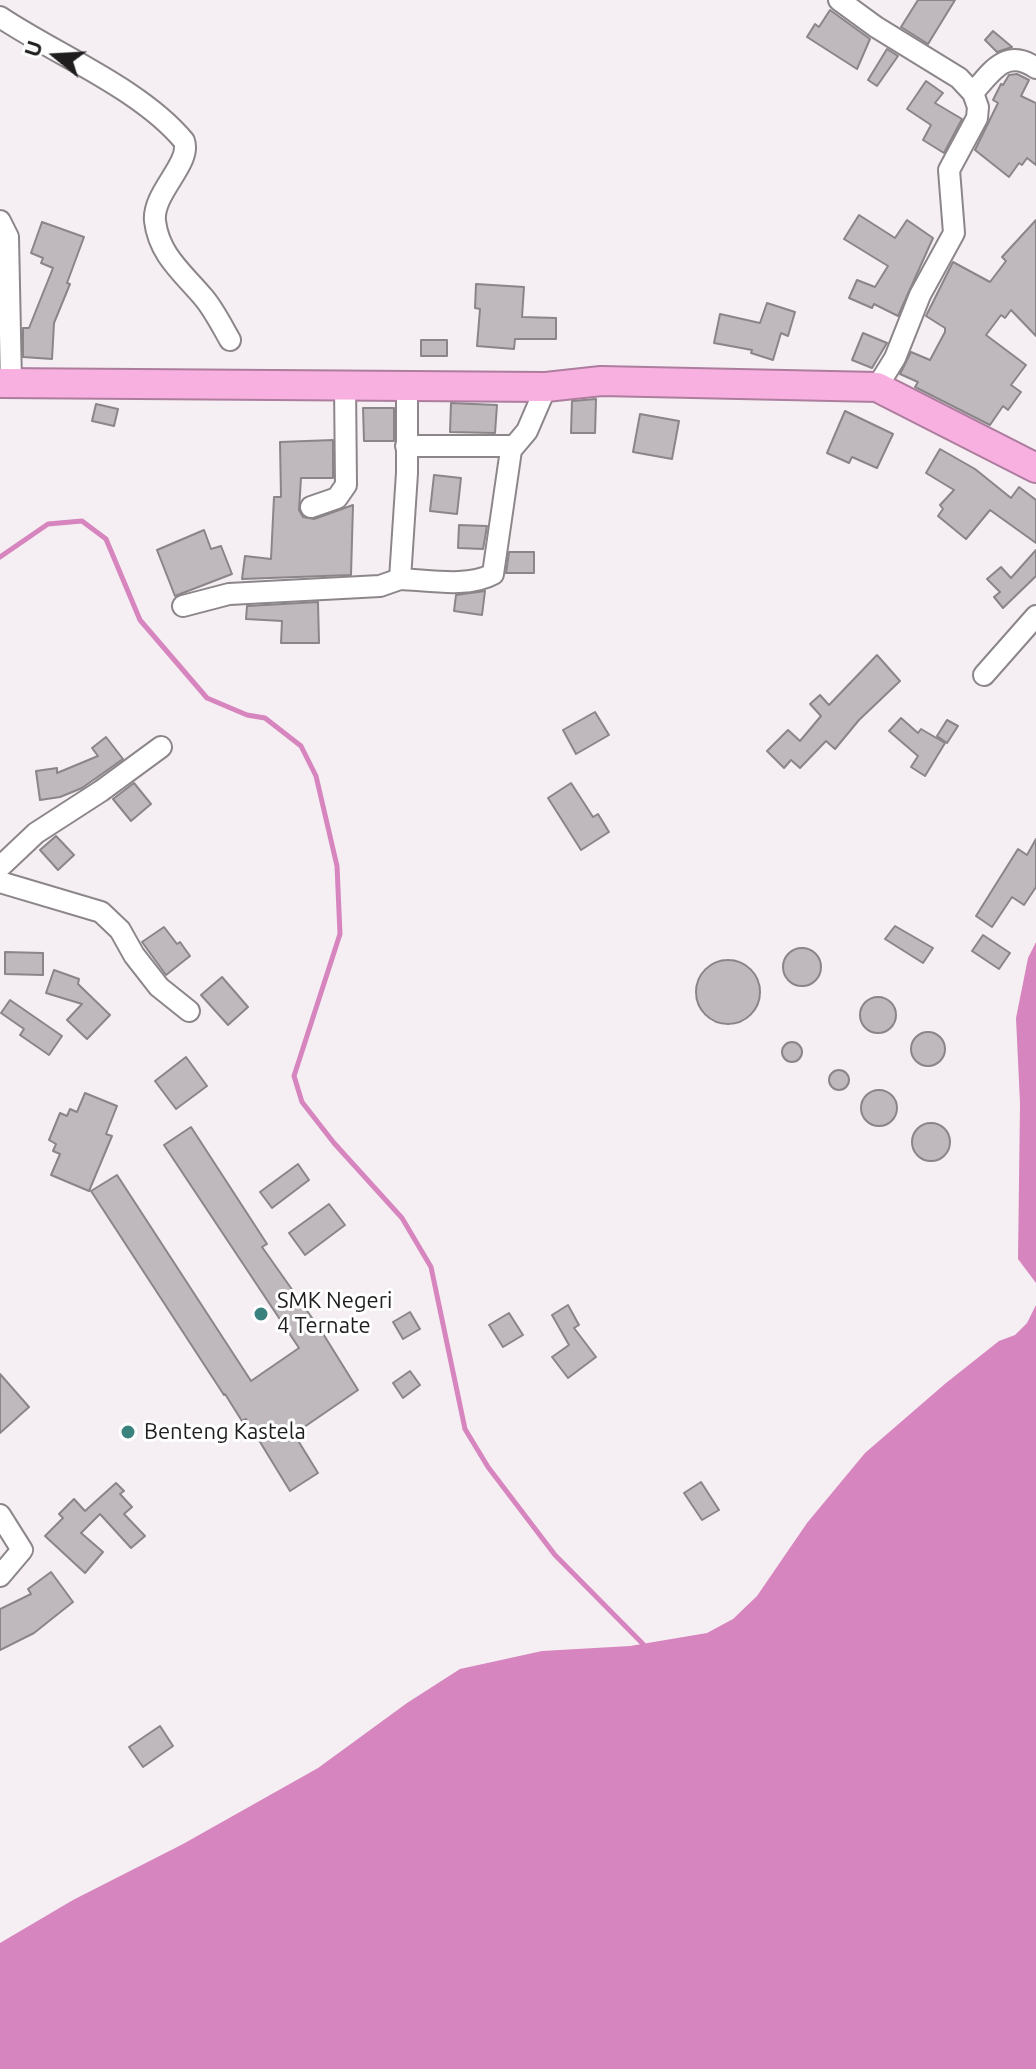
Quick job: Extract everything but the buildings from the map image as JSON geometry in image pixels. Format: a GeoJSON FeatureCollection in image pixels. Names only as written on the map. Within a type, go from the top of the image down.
{"type":"FeatureCollection","features":[{"type":"Feature","properties":{"kind":"highway"},"geometry":{"type":"LineString","coordinates":[[6,383],[546,387],[601,381],[877,387],[1036,468]]}},
{"type":"Feature","properties":{"kind":"street"},"geometry":{"type":"LineString","coordinates":[[839,0],[876,27],[959,78],[973,93],[978,107],[977,118],[949,170],[954,233],[920,295],[895,358],[877,387]]}},
{"type":"Feature","properties":{"kind":"street"},"geometry":{"type":"LineString","coordinates":[[0,17],[119,88],[184,141],[184,155],[167,182],[155,211],[159,242],[178,271],[205,299],[230,340]]}},
{"type":"Feature","properties":{"kind":"street"},"geometry":{"type":"LineString","coordinates":[[973,93],[999,64],[1016,60],[1036,68]]}},
{"type":"Feature","properties":{"kind":"street"},"geometry":{"type":"LineString","coordinates":[[0,221],[8,237],[5,274],[6,383]]}},
{"type":"Feature","properties":{"kind":"street"},"geometry":{"type":"LineString","coordinates":[[311,507],[337,498],[346,485],[345,384]]}},
{"type":"Feature","properties":{"kind":"street"},"geometry":{"type":"LineString","coordinates":[[400,579],[407,473],[407,385]]}},
{"type":"Feature","properties":{"kind":"street"},"geometry":{"type":"LineString","coordinates":[[183,606],[229,594],[380,586],[400,579],[485,579],[493,574],[509,456],[513,446],[527,431],[546,387]]}},
{"type":"Feature","properties":{"kind":"street"},"geometry":{"type":"LineString","coordinates":[[406,446],[513,446]]}},
{"type":"Feature","properties":{"kind":"street"},"geometry":{"type":"LineString","coordinates":[[984,675],[1036,616]]}},
{"type":"Feature","properties":{"kind":"street"},"geometry":{"type":"LineString","coordinates":[[0,867],[36,833],[161,747]]}},
{"type":"Feature","properties":{"kind":"street"},"geometry":{"type":"LineString","coordinates":[[0,882],[101,912],[120,930],[134,955],[159,987],[189,1011]]}},
{"type":"Feature","properties":{"kind":"street"},"geometry":{"type":"LineString","coordinates":[[0,1515],[22,1550],[0,1576]]}},
{"type":"Feature","properties":{"kind":"shaded area"},"geometry":{"type":"Polygon","coordinates":[[[1036,942],[1036,1283],[1018,1259],[1020,1103],[1016,1018],[1028,958],[1036,942]]]}},
{"type":"Feature","properties":{"kind":"shaded area"},"geometry":{"type":"Polygon","coordinates":[[[1036,1305],[1036,2069],[0,2069],[0,1943],[73,1900],[183,1844],[318,1768],[407,1703],[460,1669],[542,1651],[630,1646],[707,1633],[733,1619],[757,1596],[807,1523],[865,1453],[999,1341],[1015,1335],[1027,1323],[1036,1305]]]}},
{"type":"Feature","properties":{"kind":"waterway"},"geometry":{"type":"LineString","coordinates":[[0,557],[48,524],[82,521],[106,539],[140,620],[207,698],[247,715],[265,718],[301,746],[316,776],[337,866],[340,934],[294,1076],[302,1102],[334,1143],[402,1218],[431,1267],[465,1429],[488,1467],[555,1555],[643,1644]]}},
{"type":"Feature","properties":{"kind":"place","name":"SMK Negeri 4 Ternate"},"geometry":{"type":"Point","coordinates":[261,1314]}},
{"type":"Feature","properties":{"kind":"place","name":"Benteng Kastela"},"geometry":{"type":"Point","coordinates":[128,1432]}}]}
